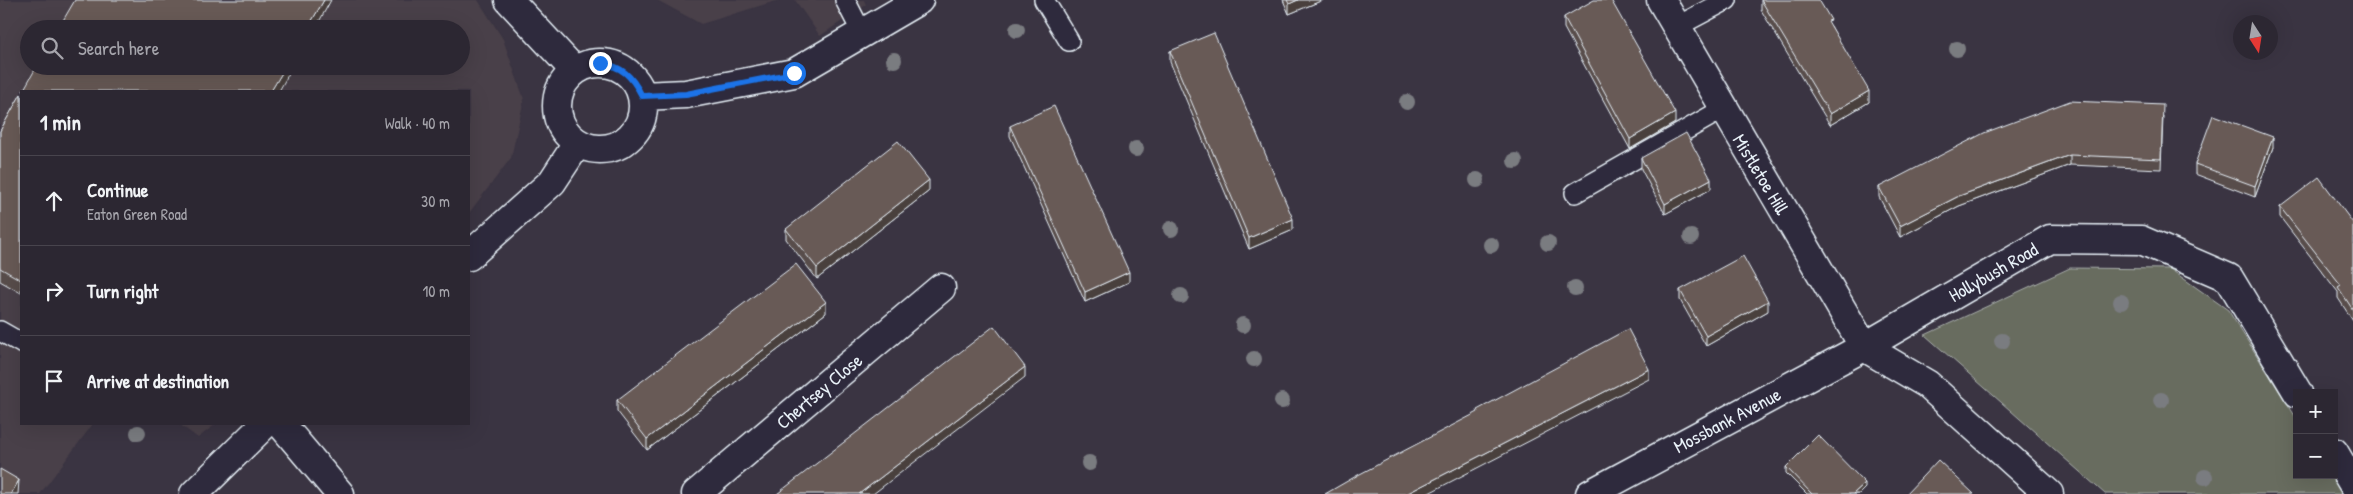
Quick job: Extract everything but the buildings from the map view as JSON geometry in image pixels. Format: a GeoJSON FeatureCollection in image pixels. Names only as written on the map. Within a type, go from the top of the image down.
{"type":"FeatureCollection","features":[{"type":"Feature","properties":{"kind":"street"},"geometry":{"type":"LineString","coordinates":[[510,0],[575,71]]}},
{"type":"Feature","properties":{"kind":"street"},"geometry":{"type":"LineString","coordinates":[[642,96],[686,94],[794,73],[919,0]]}},
{"type":"Feature","properties":{"kind":"street","name":"Mistletoe Hill"},"geometry":{"type":"LineString","coordinates":[[1661,0],[1723,109],[1864,347]]}},
{"type":"Feature","properties":{"kind":"street"},"geometry":{"type":"LineString","coordinates":[[600,63],[613,65],[625,71],[634,80],[642,96],[643,108],[640,122],[632,135],[620,144],[606,149],[591,149],[577,144],[566,134],[559,122],[556,108],[558,94],[564,81],[575,71],[587,65],[600,63]]}},
{"type":"Feature","properties":{"kind":"street"},"geometry":{"type":"LineString","coordinates":[[470,255],[552,182],[577,144]]}},
{"type":"Feature","properties":{"kind":"street","name":"Hollybush Road"},"geometry":{"type":"LineString","coordinates":[[1864,347],[2050,239],[2142,240],[2229,278],[2296,389]]}},
{"type":"Feature","properties":{"kind":"street","name":"Chertsey Close"},"geometry":{"type":"LineString","coordinates":[[696,494],[941,288]]}},
{"type":"Feature","properties":{"kind":"street"},"geometry":{"type":"LineString","coordinates":[[1864,347],[1927,384],[2049,494]]}},
{"type":"Feature","properties":{"kind":"street","name":"Mossbank Avenue"},"geometry":{"type":"LineString","coordinates":[[1590,494],[1864,347]]}},
{"type":"Feature","properties":{"kind":"street"},"geometry":{"type":"LineString","coordinates":[[194,494],[264,425]]}},
{"type":"Feature","properties":{"kind":"street"},"geometry":{"type":"LineString","coordinates":[[282,425],[340,494]]}},
{"type":"Feature","properties":{"kind":"street"},"geometry":{"type":"LineString","coordinates":[[2338,459],[2353,484]]}},
{"type":"Feature","properties":{"kind":"lane"},"geometry":{"type":"LineString","coordinates":[[845,0],[862,33]]}},
{"type":"Feature","properties":{"kind":"lane"},"geometry":{"type":"LineString","coordinates":[[1044,0],[1069,41]]}},
{"type":"Feature","properties":{"kind":"lane"},"geometry":{"type":"LineString","coordinates":[[1676,27],[1727,0]]}},
{"type":"Feature","properties":{"kind":"lane"},"geometry":{"type":"LineString","coordinates":[[1574,193],[1723,109]]}},
{"type":"Feature","properties":{"kind":"lane"},"geometry":{"type":"LineString","coordinates":[[0,330],[20,342]]}},
{"type":"Feature","properties":{"kind":"shaded area"},"geometry":{"type":"Polygon","coordinates":[[[0,0],[478,0],[503,39],[524,99],[511,158],[470,212],[470,90],[20,90],[20,425],[92,425],[40,494],[0,494],[0,0]]]}},
{"type":"Feature","properties":{"kind":"shaded area"},"geometry":{"type":"Polygon","coordinates":[[[657,0],[779,0],[701,24],[657,0]]]}},
{"type":"Feature","properties":{"kind":"shaded area"},"geometry":{"type":"Polygon","coordinates":[[[795,0],[864,0],[866,5],[820,36],[795,0]]]}},
{"type":"Feature","properties":{"kind":"shaded area"},"geometry":{"type":"Polygon","coordinates":[[[180,425],[215,425],[198,438],[180,425]]]}},
{"type":"Feature","properties":{"kind":"green space"},"geometry":{"type":"Polygon","coordinates":[[[2070,268],[2170,269],[2228,310],[2293,413],[2293,479],[2334,479],[2343,494],[2105,494],[1925,335],[2070,268]]]}},
{"type":"Feature","properties":{"kind":"route"},"geometry":{"type":"LineString","coordinates":[[600,63],[613,65],[625,71],[634,80],[642,96],[686,94],[794,73]]}}]}
